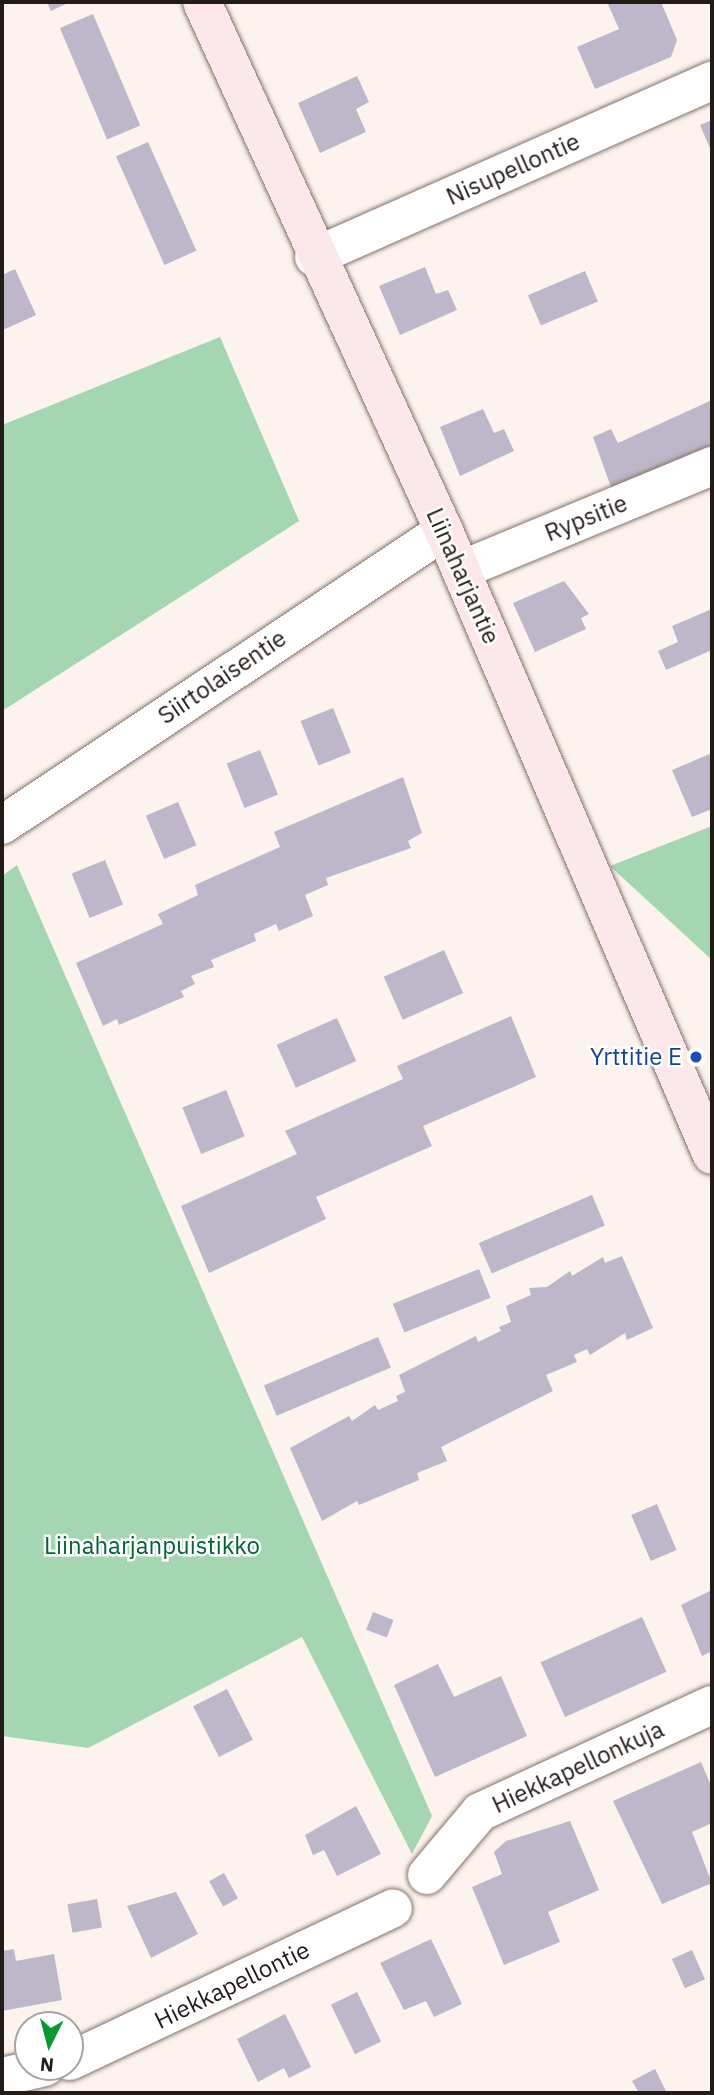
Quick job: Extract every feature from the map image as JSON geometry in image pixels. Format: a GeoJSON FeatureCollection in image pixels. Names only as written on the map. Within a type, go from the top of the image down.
{"type":"FeatureCollection","features":[{"type":"Feature","properties":{"kind":"main road","name":"Liinaharjantie"},"geometry":{"type":"LineString","coordinates":[[202,2],[314,257],[444,531],[712,1155]]}},
{"type":"Feature","properties":{"kind":"street","name":"Nisupellontie"},"geometry":{"type":"LineString","coordinates":[[314,257],[712,81]]}},
{"type":"Feature","properties":{"kind":"street","name":"Rypsitie"},"geometry":{"type":"LineString","coordinates":[[461,570],[712,466]]}},
{"type":"Feature","properties":{"kind":"street","name":"Siirtolaisentie"},"geometry":{"type":"LineString","coordinates":[[2,825],[444,531]]}},
{"type":"Feature","properties":{"kind":"street","name":"Hiekkapellonkuja"},"geometry":{"type":"LineString","coordinates":[[427,1875],[480,1812],[712,1705]]}},
{"type":"Feature","properties":{"kind":"street","name":"Hiekkapellontie"},"geometry":{"type":"LineString","coordinates":[[84,2054],[393,1908]]}},
{"type":"Feature","properties":{"kind":"green space"},"geometry":{"type":"Polygon","coordinates":[[[220,337],[299,521],[2,711],[2,425],[220,337]]]}},
{"type":"Feature","properties":{"kind":"green space"},"geometry":{"type":"Polygon","coordinates":[[[712,826],[712,960],[610,866],[712,826]]]}},
{"type":"Feature","properties":{"kind":"green space","name":"Liinaharjanpuistikko"},"geometry":{"type":"Polygon","coordinates":[[[17,865],[432,1816],[412,1854],[302,1637],[88,1748],[2,1736],[2,876],[17,865]]]}},
{"type":"Feature","properties":{"kind":"building"},"geometry":{"type":"Polygon","coordinates":[[[47,2],[70,2],[51,11],[47,2]]]}},
{"type":"Feature","properties":{"kind":"building"},"geometry":{"type":"Polygon","coordinates":[[[607,2],[661,2],[677,40],[671,57],[595,89],[577,47],[619,29],[607,2]]]}},
{"type":"Feature","properties":{"kind":"building"},"geometry":{"type":"Polygon","coordinates":[[[93,14],[140,125],[107,139],[60,28],[93,14]]]}},
{"type":"Feature","properties":{"kind":"building"},"geometry":{"type":"Polygon","coordinates":[[[357,76],[369,102],[356,109],[366,132],[320,153],[298,103],[357,76]]]}},
{"type":"Feature","properties":{"kind":"building"},"geometry":{"type":"Polygon","coordinates":[[[712,120],[712,153],[700,125],[712,120]]]}},
{"type":"Feature","properties":{"kind":"building"},"geometry":{"type":"Polygon","coordinates":[[[148,142],[196,251],[164,265],[116,156],[148,142]]]}},
{"type":"Feature","properties":{"kind":"building"},"geometry":{"type":"Polygon","coordinates":[[[425,267],[436,294],[448,290],[457,310],[400,335],[379,286],[425,267]]]}},
{"type":"Feature","properties":{"kind":"building"},"geometry":{"type":"Polygon","coordinates":[[[15,269],[36,315],[3,330],[2,275],[15,269]]]}},
{"type":"Feature","properties":{"kind":"building"},"geometry":{"type":"Polygon","coordinates":[[[585,271],[598,301],[541,326],[528,295],[585,271]]]}},
{"type":"Feature","properties":{"kind":"building"},"geometry":{"type":"Polygon","coordinates":[[[712,400],[712,445],[612,490],[593,437],[611,429],[618,443],[712,400]]]}},
{"type":"Feature","properties":{"kind":"building"},"geometry":{"type":"Polygon","coordinates":[[[483,409],[494,433],[504,429],[514,451],[460,476],[440,427],[483,409]]]}},
{"type":"Feature","properties":{"kind":"building"},"geometry":{"type":"Polygon","coordinates":[[[564,581],[589,614],[581,618],[586,629],[535,652],[513,603],[564,581]]]}},
{"type":"Feature","properties":{"kind":"building"},"geometry":{"type":"Polygon","coordinates":[[[712,609],[712,650],[666,670],[658,651],[678,642],[672,626],[712,609]]]}},
{"type":"Feature","properties":{"kind":"building"},"geometry":{"type":"Polygon","coordinates":[[[333,708],[351,753],[319,766],[301,721],[333,708]]]}},
{"type":"Feature","properties":{"kind":"building"},"geometry":{"type":"Polygon","coordinates":[[[260,750],[278,795],[245,808],[227,763],[260,750]]]}},
{"type":"Feature","properties":{"kind":"building"},"geometry":{"type":"Polygon","coordinates":[[[712,753],[712,809],[692,817],[672,770],[712,753]]]}},
{"type":"Feature","properties":{"kind":"building"},"geometry":{"type":"Polygon","coordinates":[[[403,777],[422,833],[408,841],[411,848],[326,878],[328,885],[305,895],[313,916],[279,931],[276,924],[254,934],[256,941],[211,960],[214,967],[191,976],[195,984],[181,991],[184,997],[119,1025],[117,1019],[103,1026],[76,963],[163,924],[158,914],[198,895],[195,885],[280,847],[274,832],[403,777]]]}},
{"type":"Feature","properties":{"kind":"building"},"geometry":{"type":"Polygon","coordinates":[[[178,802],[196,845],[164,859],[146,816],[178,802]]]}},
{"type":"Feature","properties":{"kind":"building"},"geometry":{"type":"Polygon","coordinates":[[[105,860],[123,905],[90,918],[72,873],[105,860]]]}},
{"type":"Feature","properties":{"kind":"building"},"geometry":{"type":"Polygon","coordinates":[[[444,950],[463,993],[403,1020],[384,977],[444,950]]]}},
{"type":"Feature","properties":{"kind":"building"},"geometry":{"type":"Polygon","coordinates":[[[511,1016],[536,1077],[423,1126],[432,1146],[316,1197],[326,1219],[209,1273],[181,1206],[297,1154],[285,1131],[403,1079],[397,1066],[511,1016]]]}},
{"type":"Feature","properties":{"kind":"building"},"geometry":{"type":"Polygon","coordinates":[[[337,1018],[356,1061],[296,1088],[277,1045],[337,1018]]]}},
{"type":"Feature","properties":{"kind":"building"},"geometry":{"type":"Polygon","coordinates":[[[226,1090],[245,1136],[201,1154],[182,1108],[226,1090]]]}},
{"type":"Feature","properties":{"kind":"building"},"geometry":{"type":"Polygon","coordinates":[[[592,1195],[605,1225],[492,1273],[479,1243],[592,1195]]]}},
{"type":"Feature","properties":{"kind":"building"},"geometry":{"type":"Polygon","coordinates":[[[622,1256],[653,1328],[627,1340],[625,1333],[590,1355],[587,1349],[574,1355],[577,1362],[546,1375],[553,1391],[441,1447],[447,1461],[417,1473],[419,1480],[359,1505],[357,1501],[322,1521],[290,1448],[349,1416],[352,1421],[375,1405],[378,1410],[398,1401],[396,1396],[405,1392],[399,1375],[476,1336],[478,1342],[501,1331],[499,1327],[511,1322],[506,1306],[531,1295],[529,1288],[547,1287],[570,1271],[572,1276],[603,1257],[605,1263],[622,1256]]]}},
{"type":"Feature","properties":{"kind":"building"},"geometry":{"type":"Polygon","coordinates":[[[479,1269],[491,1298],[404,1333],[393,1304],[479,1269]]]}},
{"type":"Feature","properties":{"kind":"building"},"geometry":{"type":"Polygon","coordinates":[[[378,1337],[391,1367],[277,1416],[264,1385],[378,1337]]]}},
{"type":"Feature","properties":{"kind":"building"},"geometry":{"type":"Polygon","coordinates":[[[657,1504],[677,1550],[651,1561],[631,1515],[657,1504]]]}},
{"type":"Feature","properties":{"kind":"building"},"geometry":{"type":"Polygon","coordinates":[[[712,1590],[712,1651],[702,1656],[681,1605],[712,1590]]]}},
{"type":"Feature","properties":{"kind":"building"},"geometry":{"type":"Polygon","coordinates":[[[373,1612],[394,1620],[387,1638],[366,1630],[373,1612]]]}},
{"type":"Feature","properties":{"kind":"building"},"geometry":{"type":"Polygon","coordinates":[[[642,1617],[666,1672],[565,1717],[541,1662],[642,1617]]]}},
{"type":"Feature","properties":{"kind":"building"},"geometry":{"type":"Polygon","coordinates":[[[438,1664],[454,1697],[501,1676],[527,1736],[435,1777],[394,1685],[438,1664]]]}},
{"type":"Feature","properties":{"kind":"building"},"geometry":{"type":"Polygon","coordinates":[[[227,1689],[253,1740],[219,1757],[193,1706],[227,1689]]]}},
{"type":"Feature","properties":{"kind":"building"},"geometry":{"type":"Polygon","coordinates":[[[701,1762],[712,1788],[712,1823],[692,1832],[712,1883],[662,1904],[613,1801],[701,1762]]]}},
{"type":"Feature","properties":{"kind":"building"},"geometry":{"type":"Polygon","coordinates":[[[356,1806],[381,1854],[337,1876],[324,1850],[313,1855],[305,1835],[356,1806]]]}},
{"type":"Feature","properties":{"kind":"building"},"geometry":{"type":"Polygon","coordinates":[[[570,1821],[599,1890],[548,1912],[560,1942],[504,1965],[472,1887],[502,1874],[494,1852],[506,1841],[570,1821]]]}},
{"type":"Feature","properties":{"kind":"building"},"geometry":{"type":"Polygon","coordinates":[[[224,1873],[238,1898],[223,1907],[209,1881],[224,1873]]]}},
{"type":"Feature","properties":{"kind":"building"},"geometry":{"type":"Polygon","coordinates":[[[176,1892],[198,1934],[151,1958],[127,1906],[176,1892]]]}},
{"type":"Feature","properties":{"kind":"building"},"geometry":{"type":"Polygon","coordinates":[[[97,1899],[102,1928],[72,1933],[67,1904],[97,1899]]]}},
{"type":"Feature","properties":{"kind":"building"},"geometry":{"type":"Polygon","coordinates":[[[431,1939],[462,2004],[434,2017],[426,2001],[404,2010],[380,1963],[431,1939]]]}},
{"type":"Feature","properties":{"kind":"building"},"geometry":{"type":"Polygon","coordinates":[[[14,1949],[16,1961],[54,1954],[62,2000],[2,2011],[2,1951],[14,1949]]]}},
{"type":"Feature","properties":{"kind":"building"},"geometry":{"type":"Polygon","coordinates":[[[692,1950],[705,1979],[685,1988],[672,1959],[692,1950]]]}},
{"type":"Feature","properties":{"kind":"building"},"geometry":{"type":"Polygon","coordinates":[[[357,1992],[381,2041],[355,2054],[331,2005],[357,1992]]]}},
{"type":"Feature","properties":{"kind":"building"},"geometry":{"type":"Polygon","coordinates":[[[285,2014],[311,2067],[289,2078],[284,2068],[258,2082],[237,2039],[285,2014]]]}},
{"type":"Feature","properties":{"kind":"building"},"geometry":{"type":"Polygon","coordinates":[[[655,2069],[667,2093],[639,2093],[632,2081],[655,2069]]]}},
{"type":"Feature","properties":{"kind":"place","name":"Yrttitie E"},"geometry":{"type":"Point","coordinates":[696,1057]}}]}
